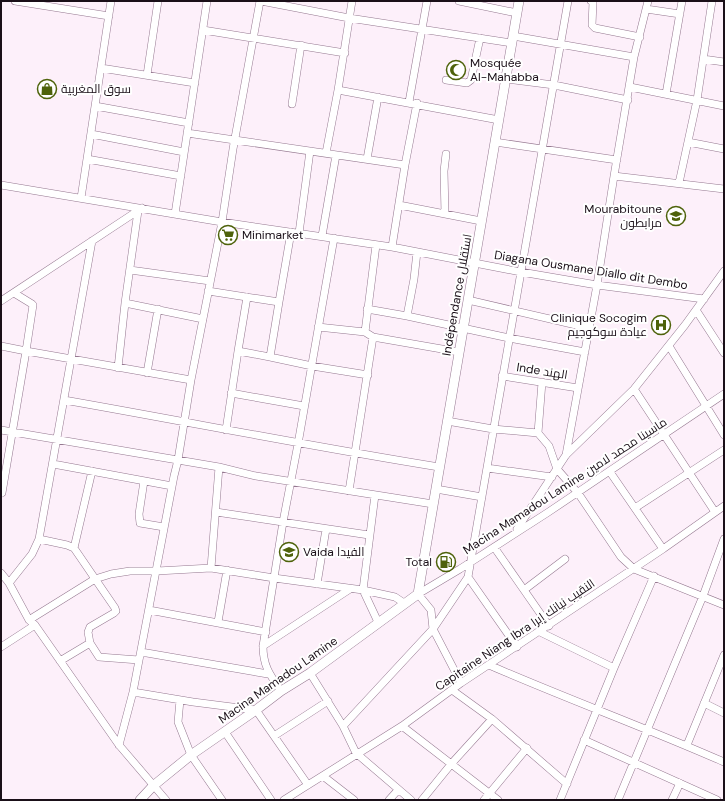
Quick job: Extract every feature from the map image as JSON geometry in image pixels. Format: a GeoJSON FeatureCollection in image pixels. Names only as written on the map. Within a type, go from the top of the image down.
{"type":"FeatureCollection","features":[{"type":"Feature","properties":{"kind":"street"},"geometry":{"type":"LineString","coordinates":[[15,1],[109,16]]}},
{"type":"Feature","properties":{"kind":"street"},"geometry":{"type":"LineString","coordinates":[[82,198],[111,1]]}},
{"type":"Feature","properties":{"kind":"street"},"geometry":{"type":"LineString","coordinates":[[147,75],[158,1]]}},
{"type":"Feature","properties":{"kind":"street"},"geometry":{"type":"LineString","coordinates":[[175,214],[207,1]]}},
{"type":"Feature","properties":{"kind":"street"},"geometry":{"type":"LineString","coordinates":[[119,745],[133,692],[157,571],[164,527],[178,460],[191,380],[222,222],[234,140],[261,1],[349,18],[480,38],[561,45],[634,57]]}},
{"type":"Feature","properties":{"kind":"street"},"geometry":{"type":"LineString","coordinates":[[326,154],[345,53],[352,1]]}},
{"type":"Feature","properties":{"kind":"street"},"geometry":{"type":"LineString","coordinates":[[409,102],[427,1]]}},
{"type":"Feature","properties":{"kind":"street"},"geometry":{"type":"LineString","coordinates":[[459,1],[517,13]]}},
{"type":"Feature","properties":{"kind":"street","name":"Indépendance استقلال"},"geometry":{"type":"LineString","coordinates":[[418,594],[519,1]]}},
{"type":"Feature","properties":{"kind":"street"},"geometry":{"type":"LineString","coordinates":[[343,726],[433,629],[468,577],[568,1]]}},
{"type":"Feature","properties":{"kind":"street"},"geometry":{"type":"LineString","coordinates":[[591,1],[593,2],[592,25],[595,28],[640,37]]}},
{"type":"Feature","properties":{"kind":"street"},"geometry":{"type":"LineString","coordinates":[[566,455],[597,285],[634,57],[648,1]]}},
{"type":"Feature","properties":{"kind":"street"},"geometry":{"type":"LineString","coordinates":[[666,94],[682,1]]}},
{"type":"Feature","properties":{"kind":"street"},"geometry":{"type":"LineString","coordinates":[[679,183],[697,100],[712,1]]}},
{"type":"Feature","properties":{"kind":"street"},"geometry":{"type":"LineString","coordinates":[[646,9],[680,14]]}},
{"type":"Feature","properties":{"kind":"street"},"geometry":{"type":"LineString","coordinates":[[203,30],[345,53]]}},
{"type":"Feature","properties":{"kind":"street"},"geometry":{"type":"LineString","coordinates":[[446,80],[467,83],[471,80],[480,38]]}},
{"type":"Feature","properties":{"kind":"street"},"geometry":{"type":"LineString","coordinates":[[292,104],[301,45]]}},
{"type":"Feature","properties":{"kind":"street"},"geometry":{"type":"LineString","coordinates":[[703,59],[724,62]]}},
{"type":"Feature","properties":{"kind":"street"},"geometry":{"type":"LineString","coordinates":[[101,68],[195,83]]}},
{"type":"Feature","properties":{"kind":"street"},"geometry":{"type":"LineString","coordinates":[[506,78],[554,85],[628,100]]}},
{"type":"Feature","properties":{"kind":"street"},"geometry":{"type":"LineString","coordinates":[[630,87],[724,106]]}},
{"type":"Feature","properties":{"kind":"street"},"geometry":{"type":"LineString","coordinates":[[338,90],[417,103],[499,120]]}},
{"type":"Feature","properties":{"kind":"street"},"geometry":{"type":"LineString","coordinates":[[367,159],[378,97]]}},
{"type":"Feature","properties":{"kind":"street"},"geometry":{"type":"LineString","coordinates":[[392,247],[405,165],[417,103]]}},
{"type":"Feature","properties":{"kind":"street"},"geometry":{"type":"LineString","coordinates":[[95,106],[189,123]]}},
{"type":"Feature","properties":{"kind":"street"},"geometry":{"type":"LineString","coordinates":[[187,132],[405,165]]}},
{"type":"Feature","properties":{"kind":"street"},"geometry":{"type":"LineString","coordinates":[[91,134],[184,152]]}},
{"type":"Feature","properties":{"kind":"street"},"geometry":{"type":"LineString","coordinates":[[495,142],[617,160]]}},
{"type":"Feature","properties":{"kind":"street"},"geometry":{"type":"LineString","coordinates":[[688,142],[724,149]]}},
{"type":"Feature","properties":{"kind":"street"},"geometry":{"type":"LineString","coordinates":[[270,357],[279,302],[295,232],[310,151]]}},
{"type":"Feature","properties":{"kind":"street"},"geometry":{"type":"LineString","coordinates":[[445,214],[444,171],[446,154]]}},
{"type":"Feature","properties":{"kind":"street"},"geometry":{"type":"LineString","coordinates":[[322,236],[336,155]]}},
{"type":"Feature","properties":{"kind":"street"},"geometry":{"type":"LineString","coordinates":[[87,159],[181,176]]}},
{"type":"Feature","properties":{"kind":"street"},"geometry":{"type":"LineString","coordinates":[[614,176],[724,189]]}},
{"type":"Feature","properties":{"kind":"street","name":"Diagana Ousmane Diallo dit Dembo"},"geometry":{"type":"LineString","coordinates":[[1,185],[140,209],[392,247],[597,285],[704,299]]}},
{"type":"Feature","properties":{"kind":"street"},"geometry":{"type":"LineString","coordinates":[[399,205],[481,221]]}},
{"type":"Feature","properties":{"kind":"street"},"geometry":{"type":"LineString","coordinates":[[1,301],[140,209]]}},
{"type":"Feature","properties":{"kind":"street"},"geometry":{"type":"LineString","coordinates":[[118,368],[125,303],[140,209]]}},
{"type":"Feature","properties":{"kind":"street"},"geometry":{"type":"LineString","coordinates":[[281,691],[268,674],[263,656],[263,646],[283,522],[334,238]]}},
{"type":"Feature","properties":{"kind":"street"},"geometry":{"type":"LineString","coordinates":[[9,582],[32,554],[39,540],[92,241]]}},
{"type":"Feature","properties":{"kind":"street"},"geometry":{"type":"LineString","coordinates":[[365,332],[376,245]]}},
{"type":"Feature","properties":{"kind":"street"},"geometry":{"type":"LineString","coordinates":[[407,316],[414,279],[417,252]]}},
{"type":"Feature","properties":{"kind":"street"},"geometry":{"type":"LineString","coordinates":[[130,270],[210,281]]}},
{"type":"Feature","properties":{"kind":"street"},"geometry":{"type":"LineString","coordinates":[[515,533],[566,455],[634,389],[669,346],[724,271]]}},
{"type":"Feature","properties":{"kind":"street"},"geometry":{"type":"LineString","coordinates":[[208,291],[279,302]]}},
{"type":"Feature","properties":{"kind":"street"},"geometry":{"type":"LineString","coordinates":[[1,494],[13,432],[33,305],[14,293]]}},
{"type":"Feature","properties":{"kind":"street"},"geometry":{"type":"LineString","coordinates":[[226,430],[247,297]]}},
{"type":"Feature","properties":{"kind":"street"},"geometry":{"type":"LineString","coordinates":[[468,300],[589,328]]}},
{"type":"Feature","properties":{"kind":"street"},"geometry":{"type":"LineString","coordinates":[[125,303],[203,319]]}},
{"type":"Feature","properties":{"kind":"street"},"geometry":{"type":"LineString","coordinates":[[367,309],[585,352]]}},
{"type":"Feature","properties":{"kind":"street"},"geometry":{"type":"LineString","coordinates":[[147,373],[158,310]]}},
{"type":"Feature","properties":{"kind":"street"},"geometry":{"type":"LineString","coordinates":[[696,310],[721,342],[724,353]]}},
{"type":"Feature","properties":{"kind":"street"},"geometry":{"type":"LineString","coordinates":[[318,327],[365,332],[373,337],[459,352]]}},
{"type":"Feature","properties":{"kind":"street"},"geometry":{"type":"LineString","coordinates":[[349,491],[356,454],[373,337]]}},
{"type":"Feature","properties":{"kind":"street"},"geometry":{"type":"LineString","coordinates":[[1,346],[71,360],[191,380]]}},
{"type":"Feature","properties":{"kind":"street"},"geometry":{"type":"LineString","coordinates":[[669,346],[724,434]]}},
{"type":"Feature","properties":{"kind":"street"},"geometry":{"type":"LineString","coordinates":[[238,351],[312,366],[368,375]]}},
{"type":"Feature","properties":{"kind":"street","name":"Inde الهند"},"geometry":{"type":"LineString","coordinates":[[502,376],[578,388]]}},
{"type":"Feature","properties":{"kind":"street"},"geometry":{"type":"LineString","coordinates":[[538,433],[542,382]]}},
{"type":"Feature","properties":{"kind":"street"},"geometry":{"type":"LineString","coordinates":[[634,389],[662,434],[715,512]]}},
{"type":"Feature","properties":{"kind":"street"},"geometry":{"type":"LineString","coordinates":[[231,393],[304,406]]}},
{"type":"Feature","properties":{"kind":"street","name":"Macina Mamadou Lamine ماسينا محمد لامين"},"geometry":{"type":"LineString","coordinates":[[418,594],[578,493],[610,472],[662,434],[724,394]]}},
{"type":"Feature","properties":{"kind":"street"},"geometry":{"type":"LineString","coordinates":[[64,400],[184,421],[298,444],[439,467]]}},
{"type":"Feature","properties":{"kind":"street"},"geometry":{"type":"LineString","coordinates":[[447,421],[493,429],[538,433],[549,446],[558,469],[578,493],[620,557],[634,568],[724,605]]}},
{"type":"Feature","properties":{"kind":"street"},"geometry":{"type":"LineString","coordinates":[[1,430],[219,467],[256,476],[433,504]]}},
{"type":"Feature","properties":{"kind":"street"},"geometry":{"type":"LineString","coordinates":[[635,508],[688,472],[724,450]]}},
{"type":"Feature","properties":{"kind":"street"},"geometry":{"type":"LineString","coordinates":[[53,464],[172,486]]}},
{"type":"Feature","properties":{"kind":"street"},"geometry":{"type":"LineString","coordinates":[[211,568],[219,467]]}},
{"type":"Feature","properties":{"kind":"street"},"geometry":{"type":"LineString","coordinates":[[487,468],[552,477]]}},
{"type":"Feature","properties":{"kind":"street"},"geometry":{"type":"LineString","coordinates":[[74,548],[92,471]]}},
{"type":"Feature","properties":{"kind":"street"},"geometry":{"type":"LineString","coordinates":[[610,472],[663,549]]}},
{"type":"Feature","properties":{"kind":"street"},"geometry":{"type":"LineString","coordinates":[[144,481],[139,514],[140,523],[164,527]]}},
{"type":"Feature","properties":{"kind":"street"},"geometry":{"type":"LineString","coordinates":[[436,489],[482,497]]}},
{"type":"Feature","properties":{"kind":"street"},"geometry":{"type":"LineString","coordinates":[[375,495],[363,590],[378,622]]}},
{"type":"Feature","properties":{"kind":"street","name":"Capitaine Niang Ibra النقيب نيانك إبرا"},"geometry":{"type":"LineString","coordinates":[[284,800],[402,726],[461,683],[549,626],[724,506]]}},
{"type":"Feature","properties":{"kind":"street"},"geometry":{"type":"LineString","coordinates":[[216,512],[369,535]]}},
{"type":"Feature","properties":{"kind":"street"},"geometry":{"type":"LineString","coordinates":[[317,584],[326,529]]}},
{"type":"Feature","properties":{"kind":"street"},"geometry":{"type":"LineString","coordinates":[[618,800],[648,730],[724,539]]}},
{"type":"Feature","properties":{"kind":"street"},"geometry":{"type":"LineString","coordinates":[[39,540],[67,545],[74,548],[115,608],[116,611],[90,627],[88,632],[90,643],[99,657],[139,660]]}},
{"type":"Feature","properties":{"kind":"street"},"geometry":{"type":"LineString","coordinates":[[494,547],[549,626]]}},
{"type":"Feature","properties":{"kind":"street"},"geometry":{"type":"LineString","coordinates":[[524,590],[565,559]]}},
{"type":"Feature","properties":{"kind":"street"},"geometry":{"type":"LineString","coordinates":[[29,620],[95,579],[111,574],[130,571],[211,568],[363,590],[395,597],[404,603]]}},
{"type":"Feature","properties":{"kind":"street"},"geometry":{"type":"LineString","coordinates":[[218,622],[227,570]]}},
{"type":"Feature","properties":{"kind":"street"},"geometry":{"type":"LineString","coordinates":[[1,573],[9,582],[29,620],[35,625],[119,745],[166,800]]}},
{"type":"Feature","properties":{"kind":"street"},"geometry":{"type":"LineString","coordinates":[[560,800],[614,668],[654,576]]}},
{"type":"Feature","properties":{"kind":"street"},"geometry":{"type":"LineString","coordinates":[[468,577],[517,646]]}},
{"type":"Feature","properties":{"kind":"street"},"geometry":{"type":"LineString","coordinates":[[263,646],[350,589]]}},
{"type":"Feature","properties":{"kind":"street"},"geometry":{"type":"LineString","coordinates":[[418,594],[430,610],[433,629],[461,683]]}},
{"type":"Feature","properties":{"kind":"street","name":"Macina Mamadou Lamine"},"geometry":{"type":"LineString","coordinates":[[140,800],[153,786],[191,755],[281,691],[310,673],[418,594]]}},
{"type":"Feature","properties":{"kind":"street"},"geometry":{"type":"LineString","coordinates":[[149,610],[266,632]]}},
{"type":"Feature","properties":{"kind":"street"},"geometry":{"type":"LineString","coordinates":[[1,647],[35,625]]}},
{"type":"Feature","properties":{"kind":"street"},"geometry":{"type":"LineString","coordinates":[[540,632],[614,668]]}},
{"type":"Feature","properties":{"kind":"street"},"geometry":{"type":"LineString","coordinates":[[60,661],[90,643]]}},
{"type":"Feature","properties":{"kind":"street"},"geometry":{"type":"LineString","coordinates":[[141,652],[268,674]]}},
{"type":"Feature","properties":{"kind":"street"},"geometry":{"type":"LineString","coordinates":[[688,746],[704,703],[721,669],[724,655]]}},
{"type":"Feature","properties":{"kind":"street"},"geometry":{"type":"LineString","coordinates":[[489,665],[724,762]]}},
{"type":"Feature","properties":{"kind":"street"},"geometry":{"type":"LineString","coordinates":[[310,673],[343,726],[356,754],[411,800]]}},
{"type":"Feature","properties":{"kind":"street"},"geometry":{"type":"LineString","coordinates":[[452,690],[492,719],[567,784]]}},
{"type":"Feature","properties":{"kind":"street"},"geometry":{"type":"LineString","coordinates":[[133,692],[256,710],[308,785]]}},
{"type":"Feature","properties":{"kind":"street"},"geometry":{"type":"LineString","coordinates":[[180,700],[178,722],[191,755],[222,800]]}},
{"type":"Feature","properties":{"kind":"street"},"geometry":{"type":"LineString","coordinates":[[274,736],[328,701]]}},
{"type":"Feature","properties":{"kind":"street"},"geometry":{"type":"LineString","coordinates":[[704,703],[724,713]]}},
{"type":"Feature","properties":{"kind":"street"},"geometry":{"type":"LineString","coordinates":[[422,800],[452,763],[492,719]]}},
{"type":"Feature","properties":{"kind":"street"},"geometry":{"type":"LineString","coordinates":[[402,726],[452,763],[498,800]]}},
{"type":"Feature","properties":{"kind":"street"},"geometry":{"type":"LineString","coordinates":[[225,732],[271,800]]}},
{"type":"Feature","properties":{"kind":"street"},"geometry":{"type":"LineString","coordinates":[[584,740],[717,800]]}},
{"type":"Feature","properties":{"kind":"street"},"geometry":{"type":"LineString","coordinates":[[484,800],[527,748]]}},
{"type":"Feature","properties":{"kind":"street"},"geometry":{"type":"LineString","coordinates":[[319,777],[354,800]]}},
{"type":"Feature","properties":{"kind":"street"},"geometry":{"type":"LineString","coordinates":[[672,800],[680,783]]}},
{"type":"Feature","properties":{"kind":"street"},"geometry":{"type":"LineString","coordinates":[[389,800],[398,790]]}},
{"type":"Feature","properties":{"kind":"place","name":"Mosquée Al-Mahabba"},"geometry":{"type":"Point","coordinates":[456,70]}},
{"type":"Feature","properties":{"kind":"place","name":"سوق المغربية"},"geometry":{"type":"Point","coordinates":[47,89]}},
{"type":"Feature","properties":{"kind":"place","name":"Mourabitoune مرابطون"},"geometry":{"type":"Point","coordinates":[676,216]}},
{"type":"Feature","properties":{"kind":"place","name":"Minimarket"},"geometry":{"type":"Point","coordinates":[228,235]}},
{"type":"Feature","properties":{"kind":"place","name":"Clinique Socogim عيادة سوكوجيم"},"geometry":{"type":"Point","coordinates":[661,325]}},
{"type":"Feature","properties":{"kind":"place","name":"Vaida الفيدا"},"geometry":{"type":"Point","coordinates":[289,552]}},
{"type":"Feature","properties":{"kind":"place","name":"Total"},"geometry":{"type":"Point","coordinates":[446,562]}}]}
